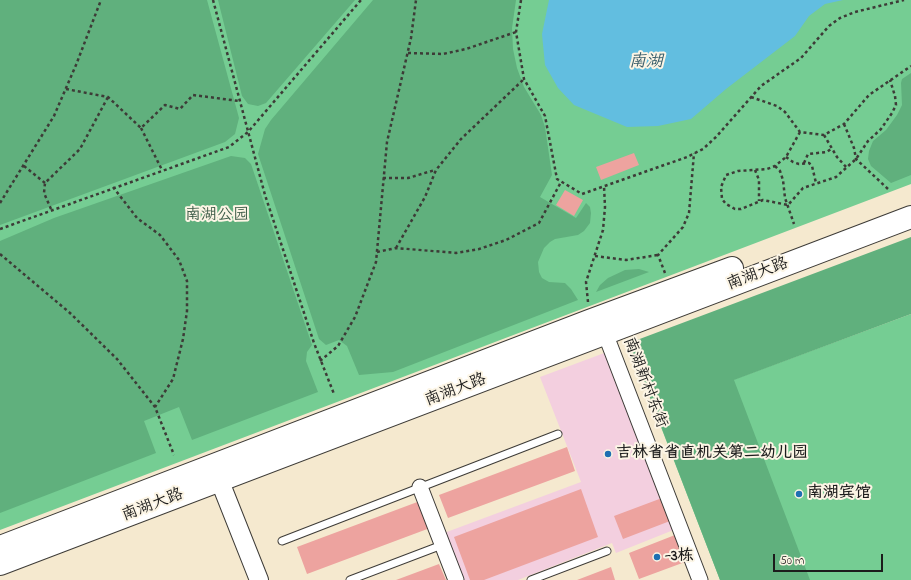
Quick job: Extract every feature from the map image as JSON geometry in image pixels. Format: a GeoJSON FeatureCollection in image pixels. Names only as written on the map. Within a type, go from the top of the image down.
{"type":"FeatureCollection","features":[{"type":"Feature","properties":{"kind":"main road","name":"南湖大路"},"geometry":{"type":"LineString","coordinates":[[0,564],[589,321],[911,201]]}},
{"type":"Feature","properties":{"kind":"main road","name":"南湖大路"},"geometry":{"type":"LineString","coordinates":[[0,547],[217,474],[605,333],[911,217]]}},
{"type":"Feature","properties":{"kind":"street","name":"南湖新村东街"},"geometry":{"type":"LineString","coordinates":[[605,333],[700,580]]}},
{"type":"Feature","properties":{"kind":"street"},"geometry":{"type":"LineString","coordinates":[[217,474],[259,580]]}},
{"type":"Feature","properties":{"kind":"street"},"geometry":{"type":"LineString","coordinates":[[420,487],[456,580]]}},
{"type":"Feature","properties":{"kind":"lane"},"geometry":{"type":"LineString","coordinates":[[282,541],[558,434]]}},
{"type":"Feature","properties":{"kind":"lane"},"geometry":{"type":"LineString","coordinates":[[350,580],[442,545]]}},
{"type":"Feature","properties":{"kind":"lane"},"geometry":{"type":"LineString","coordinates":[[531,580],[607,551]]}},
{"type":"Feature","properties":{"kind":"path"},"geometry":{"type":"LineString","coordinates":[[0,203],[54,116],[101,0]]}},
{"type":"Feature","properties":{"kind":"path"},"geometry":{"type":"LineString","coordinates":[[212,0],[265,195],[320,361],[334,394]]}},
{"type":"Feature","properties":{"kind":"path"},"geometry":{"type":"LineString","coordinates":[[0,229],[229,146],[248,132],[361,0]]}},
{"type":"Feature","properties":{"kind":"path"},"geometry":{"type":"LineString","coordinates":[[320,361],[338,346],[355,317],[368,287],[377,252],[387,142],[408,53],[416,0]]}},
{"type":"Feature","properties":{"kind":"path"},"geometry":{"type":"LineString","coordinates":[[521,0],[516,32],[524,80],[545,116],[557,179],[582,194],[703,149],[716,137],[761,86],[801,58],[829,26],[840,18],[855,12],[904,0]]}},
{"type":"Feature","properties":{"kind":"path"},"geometry":{"type":"LineString","coordinates":[[408,53],[443,54],[458,51],[516,32]]}},
{"type":"Feature","properties":{"kind":"path"},"geometry":{"type":"LineString","coordinates":[[751,97],[777,106],[785,112],[800,132],[824,135],[844,124],[869,95],[911,66]]}},
{"type":"Feature","properties":{"kind":"path"},"geometry":{"type":"LineString","coordinates":[[396,248],[425,197],[436,170],[461,139],[524,80]]}},
{"type":"Feature","properties":{"kind":"path"},"geometry":{"type":"LineString","coordinates":[[788,205],[803,188],[836,177],[856,159],[868,141],[881,129],[896,105],[890,80]]}},
{"type":"Feature","properties":{"kind":"path"},"geometry":{"type":"LineString","coordinates":[[66,89],[108,97],[140,128],[162,170]]}},
{"type":"Feature","properties":{"kind":"path"},"geometry":{"type":"LineString","coordinates":[[140,128],[165,105],[180,109],[193,95],[239,101]]}},
{"type":"Feature","properties":{"kind":"path"},"geometry":{"type":"LineString","coordinates":[[51,210],[44,193],[45,183],[80,149],[108,97]]}},
{"type":"Feature","properties":{"kind":"path"},"geometry":{"type":"LineString","coordinates":[[844,124],[854,148],[856,159],[888,189]]}},
{"type":"Feature","properties":{"kind":"path"},"geometry":{"type":"LineString","coordinates":[[788,205],[771,201],[759,201],[742,209],[734,209],[726,204],[721,194],[721,187],[726,175],[738,171],[755,170],[775,166],[786,157],[800,132]]}},
{"type":"Feature","properties":{"kind":"path"},"geometry":{"type":"LineString","coordinates":[[824,135],[831,149],[847,168]]}},
{"type":"Feature","properties":{"kind":"path"},"geometry":{"type":"LineString","coordinates":[[804,163],[808,154],[815,152],[822,153],[831,149]]}},
{"type":"Feature","properties":{"kind":"path"},"geometry":{"type":"LineString","coordinates":[[595,256],[626,260],[658,255],[684,227],[689,213],[692,194],[694,153]]}},
{"type":"Feature","properties":{"kind":"path"},"geometry":{"type":"LineString","coordinates":[[786,157],[792,162],[799,164],[809,163],[812,166],[816,183]]}},
{"type":"Feature","properties":{"kind":"path"},"geometry":{"type":"LineString","coordinates":[[24,166],[45,183]]}},
{"type":"Feature","properties":{"kind":"path"},"geometry":{"type":"LineString","coordinates":[[775,166],[780,171],[783,180],[788,205],[794,224]]}},
{"type":"Feature","properties":{"kind":"path"},"geometry":{"type":"LineString","coordinates":[[383,178],[408,178],[436,170]]}},
{"type":"Feature","properties":{"kind":"path"},"geometry":{"type":"LineString","coordinates":[[755,170],[759,180],[759,201]]}},
{"type":"Feature","properties":{"kind":"path"},"geometry":{"type":"LineString","coordinates":[[377,252],[396,248],[456,253],[479,249],[506,240],[539,223],[561,182]]}},
{"type":"Feature","properties":{"kind":"path"},"geometry":{"type":"LineString","coordinates":[[588,303],[586,282],[603,230],[606,206],[604,186]]}},
{"type":"Feature","properties":{"kind":"path"},"geometry":{"type":"LineString","coordinates":[[113,187],[137,218],[160,235],[179,260],[187,280],[187,311],[182,346],[173,379],[155,407]]}},
{"type":"Feature","properties":{"kind":"path"},"geometry":{"type":"LineString","coordinates":[[0,254],[75,318],[117,359],[155,407],[174,455]]}},
{"type":"Feature","properties":{"kind":"path"},"geometry":{"type":"LineString","coordinates":[[658,255],[665,273]]}},
{"type":"Feature","properties":{"kind":"shaded area","name":"吉林省省直机关第二幼儿园"},"geometry":{"type":"Polygon","coordinates":[[[607,352],[676,529],[616,553],[612,543],[518,580],[463,580],[444,533],[581,482],[540,377],[607,352]]]}},
{"type":"Feature","properties":{"kind":"green space","name":"南湖公园"},"geometry":{"type":"Polygon","coordinates":[[[0,0],[911,0],[911,184],[0,530],[0,0]]]}},
{"type":"Feature","properties":{"kind":"green space"},"geometry":{"type":"Polygon","coordinates":[[[0,0],[207,0],[239,118],[235,134],[225,142],[0,225],[0,0]]]}},
{"type":"Feature","properties":{"kind":"green space"},"geometry":{"type":"Polygon","coordinates":[[[218,0],[355,0],[266,103],[258,106],[248,104],[242,96],[218,0]]]}},
{"type":"Feature","properties":{"kind":"green space"},"geometry":{"type":"Polygon","coordinates":[[[373,0],[516,0],[512,28],[513,49],[517,68],[524,87],[541,115],[545,127],[552,175],[540,197],[576,218],[586,203],[590,207],[591,213],[590,223],[584,231],[578,235],[555,239],[550,242],[544,248],[538,262],[539,272],[542,278],[549,282],[565,283],[578,300],[393,372],[359,375],[347,346],[339,340],[326,345],[319,339],[258,154],[265,129],[271,120],[373,0]]]}},
{"type":"Feature","properties":{"kind":"green space"},"geometry":{"type":"Polygon","coordinates":[[[911,73],[911,175],[891,183],[871,166],[868,159],[869,151],[873,141],[886,130],[897,115],[902,105],[902,79],[911,73]]]}},
{"type":"Feature","properties":{"kind":"green space"},"geometry":{"type":"Polygon","coordinates":[[[231,156],[245,158],[251,164],[312,345],[307,352],[306,361],[318,392],[192,440],[179,407],[144,421],[156,453],[0,513],[0,241],[54,218],[231,156]]]}},
{"type":"Feature","properties":{"kind":"green space"},"geometry":{"type":"Polygon","coordinates":[[[911,237],[911,314],[734,380],[810,580],[720,580],[629,343],[911,237]]]}},
{"type":"Feature","properties":{"kind":"green space"},"geometry":{"type":"Polygon","coordinates":[[[639,269],[649,272],[596,292],[600,285],[608,278],[625,270],[639,269]]]}},
{"type":"Feature","properties":{"kind":"green space","name":"南湖宾馆"},"geometry":{"type":"Polygon","coordinates":[[[911,314],[911,580],[720,580],[654,409],[911,314]]]}},
{"type":"Feature","properties":{"kind":"water","name":"南湖"},"geometry":{"type":"Polygon","coordinates":[[[549,0],[843,0],[825,4],[809,16],[795,36],[726,89],[691,119],[658,126],[627,127],[574,105],[558,88],[545,65],[542,34],[549,0]]]}},
{"type":"Feature","properties":{"kind":"building"},"geometry":{"type":"Polygon","coordinates":[[[634,153],[639,165],[601,180],[596,167],[634,153]]]}},
{"type":"Feature","properties":{"kind":"building"},"geometry":{"type":"Polygon","coordinates":[[[565,190],[583,200],[574,216],[556,205],[565,190]]]}},
{"type":"Feature","properties":{"kind":"building"},"geometry":{"type":"Polygon","coordinates":[[[567,447],[575,471],[448,518],[439,495],[567,447]]]}},
{"type":"Feature","properties":{"kind":"building"},"geometry":{"type":"Polygon","coordinates":[[[581,489],[598,537],[484,580],[470,580],[454,537],[581,489]]]}},
{"type":"Feature","properties":{"kind":"building"},"geometry":{"type":"Polygon","coordinates":[[[662,498],[670,521],[623,539],[614,516],[662,498]]]}},
{"type":"Feature","properties":{"kind":"building"},"geometry":{"type":"Polygon","coordinates":[[[420,501],[430,528],[307,574],[297,547],[420,501]]]}},
{"type":"Feature","properties":{"kind":"building","name":"-3栋"},"geometry":{"type":"Polygon","coordinates":[[[675,535],[685,562],[639,579],[629,553],[675,535]]]}},
{"type":"Feature","properties":{"kind":"building"},"geometry":{"type":"Polygon","coordinates":[[[439,564],[446,580],[396,580],[439,564]]]}},
{"type":"Feature","properties":{"kind":"building"},"geometry":{"type":"Polygon","coordinates":[[[611,567],[615,580],[577,580],[611,567]]]}},
{"type":"Feature","properties":{"kind":"place","name":"吉林省省直机关第二幼儿园"},"geometry":{"type":"Point","coordinates":[608,454]}},
{"type":"Feature","properties":{"kind":"place","name":"南湖宾馆"},"geometry":{"type":"Point","coordinates":[799,494]}},
{"type":"Feature","properties":{"kind":"place","name":"-3栋"},"geometry":{"type":"Point","coordinates":[657,557]}}]}
